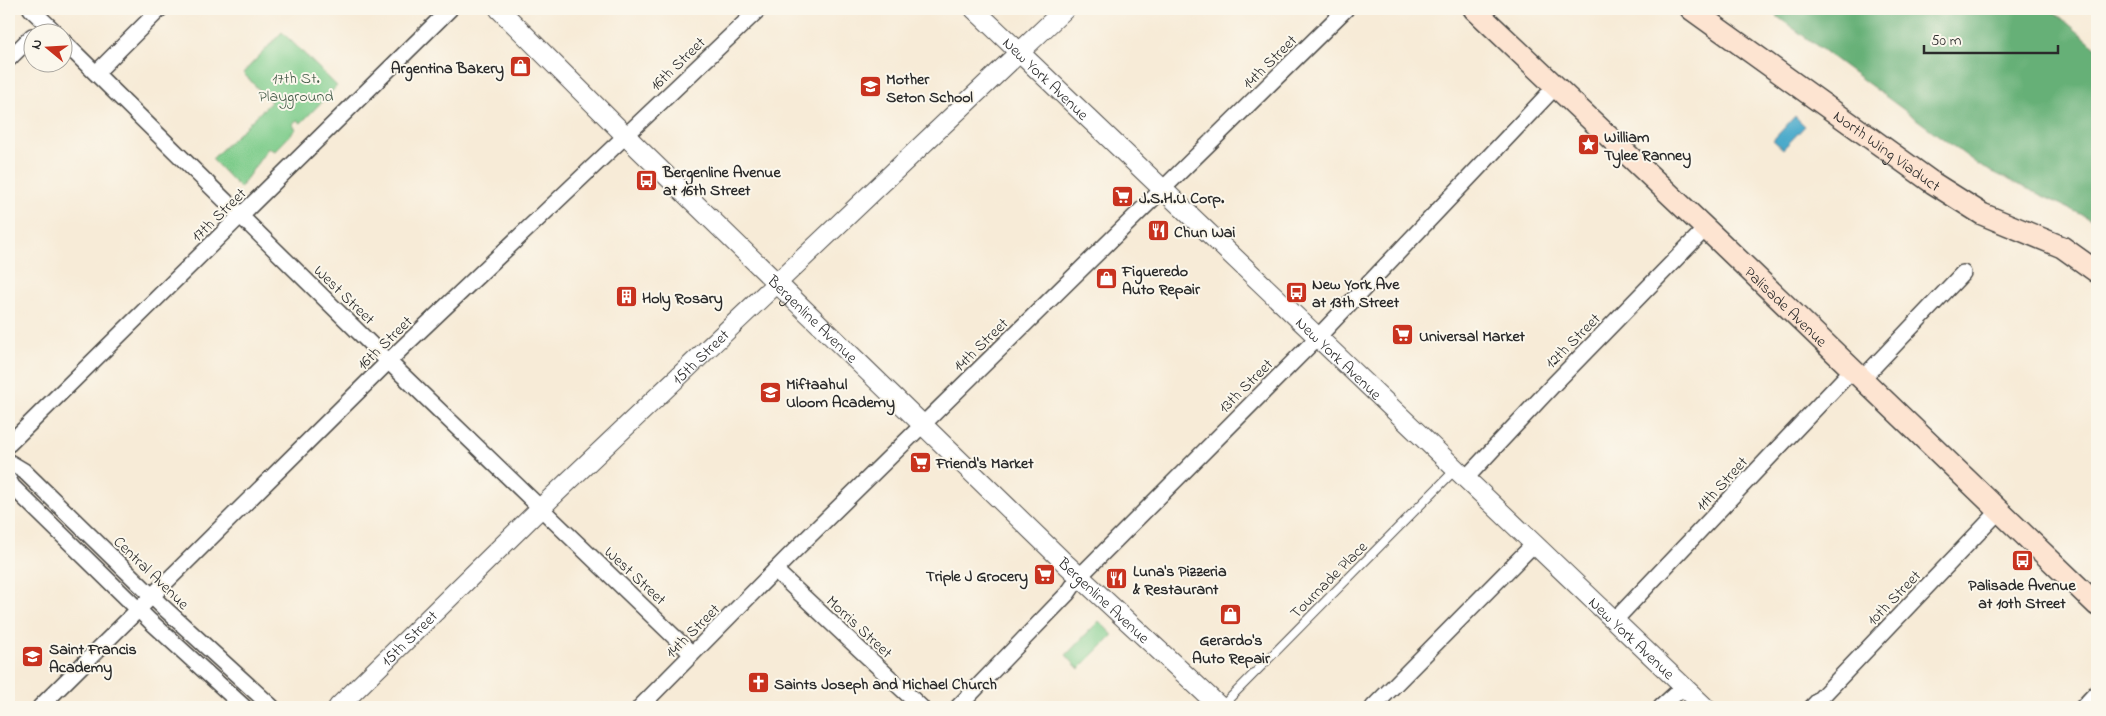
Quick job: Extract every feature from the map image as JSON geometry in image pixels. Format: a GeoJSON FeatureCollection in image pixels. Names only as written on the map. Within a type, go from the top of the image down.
{"type":"FeatureCollection","features":[{"type":"Feature","properties":{"kind":"main road","name":"Palisade Avenue"},"geometry":{"type":"LineString","coordinates":[[1474,9],[1706,228],[2097,605]]}},
{"type":"Feature","properties":{"kind":"main road","name":"North Wing Viaduct"},"geometry":{"type":"LineString","coordinates":[[1691,9],[1933,183],[1982,214],[2062,247],[2097,272]]}},
{"type":"Feature","properties":{"kind":"street"},"geometry":{"type":"LineString","coordinates":[[31,9],[40,22]]}},
{"type":"Feature","properties":{"kind":"street"},"geometry":{"type":"LineString","coordinates":[[96,73],[160,9]]}},
{"type":"Feature","properties":{"kind":"street","name":"17th Street"},"geometry":{"type":"LineString","coordinates":[[9,444],[450,9]]}},
{"type":"Feature","properties":{"kind":"street","name":"Bergenline Avenue"},"geometry":{"type":"LineString","coordinates":[[499,9],[626,136],[1079,577],[1220,707]]}},
{"type":"Feature","properties":{"kind":"street","name":"16th Street"},"geometry":{"type":"LineString","coordinates":[[40,707],[389,362],[759,9]]}},
{"type":"Feature","properties":{"kind":"street","name":"New York Avenue"},"geometry":{"type":"LineString","coordinates":[[974,9],[1533,545],[1705,707]]}},
{"type":"Feature","properties":{"kind":"street","name":"15th Street"},"geometry":{"type":"LineString","coordinates":[[338,707],[776,282],[1065,9]]}},
{"type":"Feature","properties":{"kind":"street","name":"14th Street"},"geometry":{"type":"LineString","coordinates":[[640,707],[775,570],[1346,9]]}},
{"type":"Feature","properties":{"kind":"street"},"geometry":{"type":"LineString","coordinates":[[9,59],[22,46]]}},
{"type":"Feature","properties":{"kind":"street","name":"West Street"},"geometry":{"type":"LineString","coordinates":[[72,50],[389,362],[692,654]]}},
{"type":"Feature","properties":{"kind":"street","name":"13th Street"},"geometry":{"type":"LineString","coordinates":[[958,707],[1068,593],[1079,577],[1317,338],[1556,86]]}},
{"type":"Feature","properties":{"kind":"street","name":"12th Street"},"geometry":{"type":"LineString","coordinates":[[1460,474],[1555,383],[1706,228]]}},
{"type":"Feature","properties":{"kind":"street","name":"11th Street"},"geometry":{"type":"LineString","coordinates":[[1614,621],[1858,374],[1963,273]]}},
{"type":"Feature","properties":{"kind":"street","name":"Central Avenue"},"geometry":{"type":"LineString","coordinates":[[9,462],[24,471],[152,596],[272,707]]}},
{"type":"Feature","properties":{"kind":"street"},"geometry":{"type":"LineString","coordinates":[[9,480],[12,486],[138,609],[244,707]]}},
{"type":"Feature","properties":{"kind":"street","name":"10th Street"},"geometry":{"type":"LineString","coordinates":[[1812,707],[1999,511]]}},
{"type":"Feature","properties":{"kind":"street"},"geometry":{"type":"LineString","coordinates":[[1373,707],[1533,545]]}},
{"type":"Feature","properties":{"kind":"street","name":"Morris Street"},"geometry":{"type":"LineString","coordinates":[[775,570],[921,707]]}},
{"type":"Feature","properties":{"kind":"street"},"geometry":{"type":"LineString","coordinates":[[1661,707],[1683,686]]}},
{"type":"Feature","properties":{"kind":"street"},"geometry":{"type":"LineString","coordinates":[[2083,707],[2097,692]]}},
{"type":"Feature","properties":{"kind":"lane","name":"Tournade Place"},"geometry":{"type":"LineString","coordinates":[[1220,707],[1460,474]]}},
{"type":"Feature","properties":{"kind":"green space"},"geometry":{"type":"Polygon","coordinates":[[[1767,9],[2051,9],[2097,48],[2097,222],[1980,166],[1767,9]]]}},
{"type":"Feature","properties":{"kind":"green space","name":"17th St. Playground"},"geometry":{"type":"Polygon","coordinates":[[[282,32],[337,86],[301,123],[297,120],[292,124],[296,129],[275,151],[268,148],[240,188],[212,159],[271,102],[243,73],[282,32]]]}},
{"type":"Feature","properties":{"kind":"green space"},"geometry":{"type":"Polygon","coordinates":[[[1099,621],[1112,636],[1079,669],[1066,655],[1099,621]]]}},
{"type":"Feature","properties":{"kind":"water"},"geometry":{"type":"Polygon","coordinates":[[[1795,116],[1805,126],[1783,149],[1773,140],[1795,116]]]}},
{"type":"Feature","properties":{"kind":"place","name":"Argentina Bakery"},"geometry":{"type":"Point","coordinates":[520,67]}},
{"type":"Feature","properties":{"kind":"place","name":"Mother Seton School"},"geometry":{"type":"Point","coordinates":[870,87]}},
{"type":"Feature","properties":{"kind":"place","name":"William Tylee Ranney"},"geometry":{"type":"Point","coordinates":[1588,145]}},
{"type":"Feature","properties":{"kind":"place","name":"Bergenline Avenue at 16th Street"},"geometry":{"type":"Point","coordinates":[647,180]}},
{"type":"Feature","properties":{"kind":"place","name":"J.S.H.U Corp."},"geometry":{"type":"Point","coordinates":[1123,197]}},
{"type":"Feature","properties":{"kind":"place","name":"Chun Wai"},"geometry":{"type":"Point","coordinates":[1158,231]}},
{"type":"Feature","properties":{"kind":"place","name":"Figueredo Auto Repair"},"geometry":{"type":"Point","coordinates":[1106,279]}},
{"type":"Feature","properties":{"kind":"place","name":"New York Ave at 13th Street"},"geometry":{"type":"Point","coordinates":[1296,292]}},
{"type":"Feature","properties":{"kind":"place","name":"Holy Rosary"},"geometry":{"type":"Point","coordinates":[626,297]}},
{"type":"Feature","properties":{"kind":"place","name":"Universal Market"},"geometry":{"type":"Point","coordinates":[1403,335]}},
{"type":"Feature","properties":{"kind":"place","name":"Miftaahul Uloom Academy"},"geometry":{"type":"Point","coordinates":[770,392]}},
{"type":"Feature","properties":{"kind":"place","name":"Friend's Market"},"geometry":{"type":"Point","coordinates":[920,462]}},
{"type":"Feature","properties":{"kind":"place","name":"Palisade Avenue at 10th Street"},"geometry":{"type":"Point","coordinates":[2022,560]}},
{"type":"Feature","properties":{"kind":"place","name":"Triple J Grocery"},"geometry":{"type":"Point","coordinates":[1044,575]}},
{"type":"Feature","properties":{"kind":"place","name":"Luna's Pizzeria & Restaurant"},"geometry":{"type":"Point","coordinates":[1117,579]}},
{"type":"Feature","properties":{"kind":"place","name":"Gerardo's Auto Repair"},"geometry":{"type":"Point","coordinates":[1231,615]}},
{"type":"Feature","properties":{"kind":"place","name":"Saint Francis Academy"},"geometry":{"type":"Point","coordinates":[33,657]}},
{"type":"Feature","properties":{"kind":"place","name":"Saints Joseph and Michael Church"},"geometry":{"type":"Point","coordinates":[758,683]}}]}
